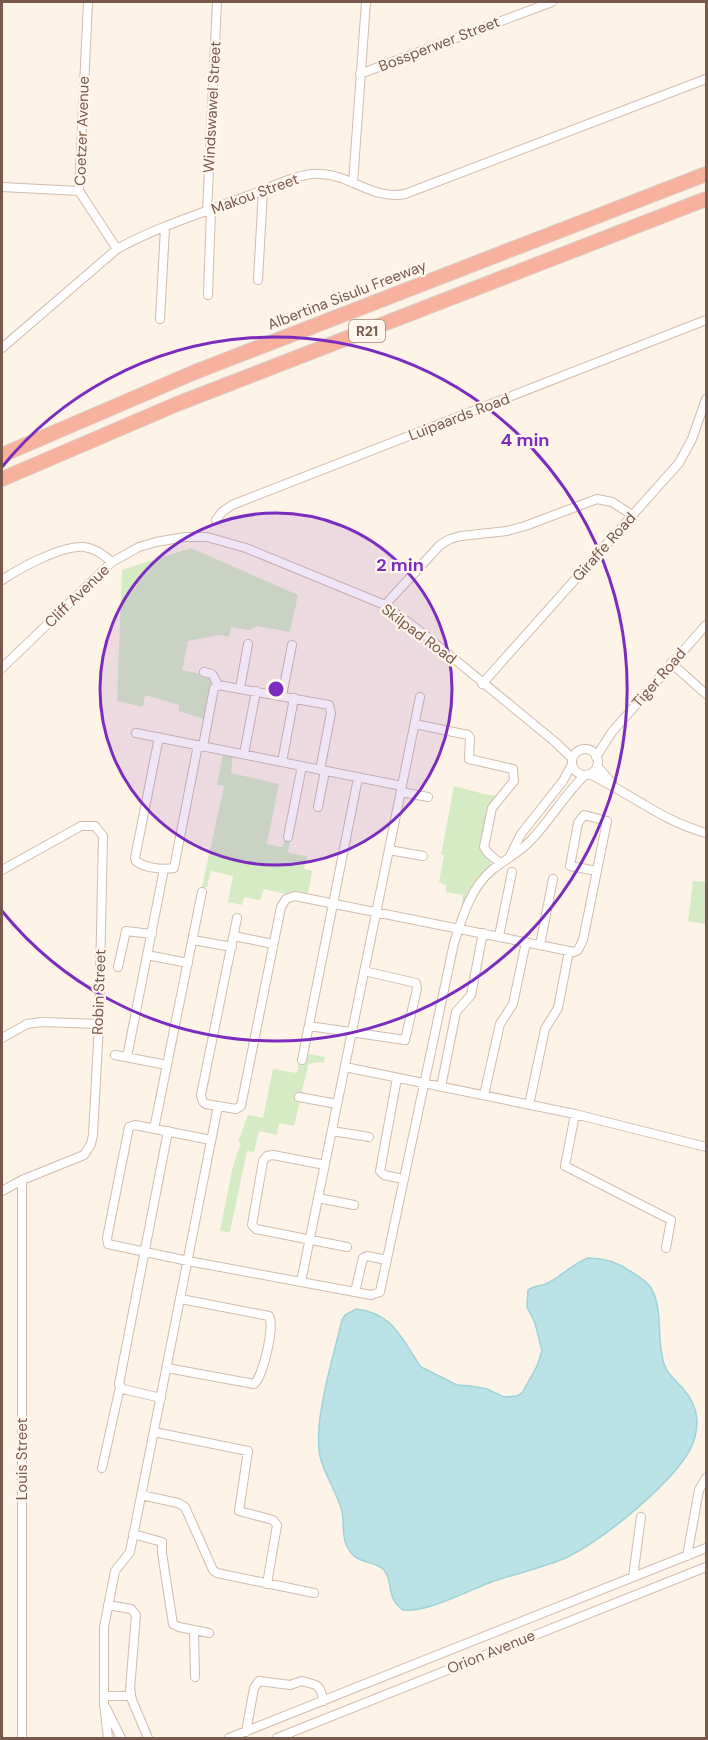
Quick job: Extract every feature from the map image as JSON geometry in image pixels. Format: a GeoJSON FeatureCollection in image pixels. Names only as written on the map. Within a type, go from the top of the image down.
{"type":"FeatureCollection","features":[{"type":"Feature","properties":{"kind":"highway","name":"Albertina Sisulu Freeway"},"geometry":{"type":"LineString","coordinates":[[2,455],[195,372],[706,174]]}},
{"type":"Feature","properties":{"kind":"highway","name":"R21"},"geometry":{"type":"LineString","coordinates":[[2,479],[177,404],[706,199]]}},
{"type":"Feature","properties":{"kind":"highway"},"geometry":{"type":"LineString","coordinates":[[4,444],[162,381],[195,372]]}},
{"type":"Feature","properties":{"kind":"highway"},"geometry":{"type":"LineString","coordinates":[[2,484],[29,468]]}},
{"type":"Feature","properties":{"kind":"street","name":"Coetzer Avenue"},"geometry":{"type":"LineString","coordinates":[[88,2],[78,191],[117,249]]}},
{"type":"Feature","properties":{"kind":"street","name":"Windswawel Street"},"geometry":{"type":"LineString","coordinates":[[208,295],[217,2]]}},
{"type":"Feature","properties":{"kind":"street"},"geometry":{"type":"LineString","coordinates":[[353,183],[366,2]]}},
{"type":"Feature","properties":{"kind":"street","name":"Bossperwer Street"},"geometry":{"type":"LineString","coordinates":[[360,74],[552,2]]}},
{"type":"Feature","properties":{"kind":"street","name":"Makou Street"},"geometry":{"type":"LineString","coordinates":[[2,348],[117,249],[263,190],[311,174],[326,174],[384,195],[405,194],[706,79]]}},
{"type":"Feature","properties":{"kind":"street"},"geometry":{"type":"LineString","coordinates":[[2,187],[78,191]]}},
{"type":"Feature","properties":{"kind":"street"},"geometry":{"type":"LineString","coordinates":[[258,280],[263,190]]}},
{"type":"Feature","properties":{"kind":"street"},"geometry":{"type":"LineString","coordinates":[[160,319],[165,228]]}},
{"type":"Feature","properties":{"kind":"street","name":"Luipaards Road"},"geometry":{"type":"LineString","coordinates":[[216,520],[232,505],[706,320]]}},
{"type":"Feature","properties":{"kind":"street","name":"Giraffe Road"},"geometry":{"type":"LineString","coordinates":[[482,684],[684,455],[706,399]]}},
{"type":"Feature","properties":{"kind":"street"},"geometry":{"type":"LineString","coordinates":[[384,605],[440,545],[450,539],[515,529],[597,499],[608,500],[632,515]]}},
{"type":"Feature","properties":{"kind":"street","name":"Skilpad Road"},"geometry":{"type":"LineString","coordinates":[[198,536],[239,545],[384,605],[425,635],[554,741],[572,761]]}},
{"type":"Feature","properties":{"kind":"street","name":"Cliff Avenue"},"geometry":{"type":"LineString","coordinates":[[2,668],[112,562],[139,547],[198,536]]}},
{"type":"Feature","properties":{"kind":"street"},"geometry":{"type":"LineString","coordinates":[[2,580],[46,558],[73,548],[91,548],[112,562]]}},
{"type":"Feature","properties":{"kind":"street","name":"Tiger Road"},"geometry":{"type":"LineString","coordinates":[[596,757],[612,732],[706,625]]}},
{"type":"Feature","properties":{"kind":"street"},"geometry":{"type":"LineString","coordinates":[[240,688],[248,644]]}},
{"type":"Feature","properties":{"kind":"street"},"geometry":{"type":"LineString","coordinates":[[282,696],[292,645]]}},
{"type":"Feature","properties":{"kind":"street"},"geometry":{"type":"LineString","coordinates":[[671,663],[706,694]]}},
{"type":"Feature","properties":{"kind":"street"},"geometry":{"type":"LineString","coordinates":[[204,672],[213,674],[218,685]]}},
{"type":"Feature","properties":{"kind":"street"},"geometry":{"type":"LineString","coordinates":[[218,685],[329,705],[332,710],[318,807]]}},
{"type":"Feature","properties":{"kind":"street"},"geometry":{"type":"LineString","coordinates":[[159,737],[135,858],[141,865],[164,869],[174,868],[214,688],[218,685]]}},
{"type":"Feature","properties":{"kind":"street"},"geometry":{"type":"LineString","coordinates":[[244,754],[256,691]]}},
{"type":"Feature","properties":{"kind":"street"},"geometry":{"type":"LineString","coordinates":[[301,1282],[420,697]]}},
{"type":"Feature","properties":{"kind":"street"},"geometry":{"type":"LineString","coordinates":[[282,762],[294,698]]}},
{"type":"Feature","properties":{"kind":"street"},"geometry":{"type":"LineString","coordinates":[[415,724],[468,735],[470,738],[469,759],[513,769],[514,781],[492,808],[484,847],[488,854],[500,863]]}},
{"type":"Feature","properties":{"kind":"street","name":"Tiger Road"},"geometry":{"type":"LineString","coordinates":[[589,750],[612,732]]}},
{"type":"Feature","properties":{"kind":"street"},"geometry":{"type":"LineString","coordinates":[[136,733],[358,777],[428,797]]}},
{"type":"Feature","properties":{"kind":"street","name":"Skilpad Road"},"geometry":{"type":"LineString","coordinates":[[554,741],[579,750]]}},
{"type":"Feature","properties":{"kind":"street"},"geometry":{"type":"LineString","coordinates":[[511,855],[520,834],[563,781],[579,750],[589,750],[596,757],[597,766],[615,786]]}},
{"type":"Feature","properties":{"kind":"street"},"geometry":{"type":"LineString","coordinates":[[572,761],[578,773],[615,786],[656,814],[706,833]]}},
{"type":"Feature","properties":{"kind":"street"},"geometry":{"type":"LineString","coordinates":[[288,837],[302,766]]}},
{"type":"Feature","properties":{"kind":"street"},"geometry":{"type":"LineString","coordinates":[[211,1140],[135,1125],[129,1127],[107,1238],[108,1244],[188,1262],[371,1295],[380,1292],[459,928],[475,891],[490,872],[511,855],[520,851],[571,789],[597,766]]}},
{"type":"Feature","properties":{"kind":"street"},"geometry":{"type":"LineString","coordinates":[[302,1060],[358,777]]}},
{"type":"Feature","properties":{"kind":"street"},"geometry":{"type":"LineString","coordinates":[[237,918],[201,1095],[203,1102],[236,1110],[241,1106],[281,907],[286,899],[295,896],[569,951],[578,950],[583,940],[597,871],[607,820],[584,815],[578,823],[570,866],[597,871]]}},
{"type":"Feature","properties":{"kind":"street","name":"Robin Street"},"geometry":{"type":"LineString","coordinates":[[2,870],[81,826],[91,825],[98,828],[103,836],[99,1024],[91,1144],[84,1155],[22,1180]]}},
{"type":"Feature","properties":{"kind":"street"},"geometry":{"type":"LineString","coordinates":[[389,850],[423,856]]}},
{"type":"Feature","properties":{"kind":"street"},"geometry":{"type":"LineString","coordinates":[[127,1057],[164,869]]}},
{"type":"Feature","properties":{"kind":"street"},"geometry":{"type":"LineString","coordinates":[[499,936],[512,872]]}},
{"type":"Feature","properties":{"kind":"street"},"geometry":{"type":"LineString","coordinates":[[540,945],[553,879]]}},
{"type":"Feature","properties":{"kind":"street"},"geometry":{"type":"LineString","coordinates":[[154,1129],[202,892]]}},
{"type":"Feature","properties":{"kind":"street"},"geometry":{"type":"LineString","coordinates":[[118,966],[126,931],[152,934]]}},
{"type":"Feature","properties":{"kind":"street"},"geometry":{"type":"LineString","coordinates":[[441,1087],[456,1012],[471,995],[483,933]]}},
{"type":"Feature","properties":{"kind":"street"},"geometry":{"type":"LineString","coordinates":[[234,936],[273,944]]}},
{"type":"Feature","properties":{"kind":"street"},"geometry":{"type":"LineString","coordinates":[[193,940],[231,948]]}},
{"type":"Feature","properties":{"kind":"street"},"geometry":{"type":"LineString","coordinates":[[484,1095],[500,1024],[513,1004],[526,942]]}},
{"type":"Feature","properties":{"kind":"street"},"geometry":{"type":"LineString","coordinates":[[529,1105],[545,1029],[558,1008],[569,951]]}},
{"type":"Feature","properties":{"kind":"street"},"geometry":{"type":"LineString","coordinates":[[147,955],[188,963]]}},
{"type":"Feature","properties":{"kind":"street"},"geometry":{"type":"LineString","coordinates":[[309,1026],[405,1040],[417,989],[416,983],[364,971]]}},
{"type":"Feature","properties":{"kind":"street"},"geometry":{"type":"LineString","coordinates":[[2,1038],[27,1024],[42,1022],[99,1024]]}},
{"type":"Feature","properties":{"kind":"street"},"geometry":{"type":"LineString","coordinates":[[115,1055],[167,1065]]}},
{"type":"Feature","properties":{"kind":"street"},"geometry":{"type":"LineString","coordinates":[[345,1067],[575,1114],[706,1147]]}},
{"type":"Feature","properties":{"kind":"street"},"geometry":{"type":"LineString","coordinates":[[398,1078],[380,1171],[384,1175],[403,1179]]}},
{"type":"Feature","properties":{"kind":"street"},"geometry":{"type":"LineString","coordinates":[[299,1097],[337,1104]]}},
{"type":"Feature","properties":{"kind":"street"},"geometry":{"type":"LineString","coordinates":[[108,1738],[104,1700],[104,1627],[115,1571],[128,1555],[133,1534],[218,1106]]}},
{"type":"Feature","properties":{"kind":"street"},"geometry":{"type":"LineString","coordinates":[[575,1114],[565,1166],[670,1220],[666,1248]]}},
{"type":"Feature","properties":{"kind":"street"},"geometry":{"type":"LineString","coordinates":[[102,1468],[120,1387],[168,1131]]}},
{"type":"Feature","properties":{"kind":"street"},"geometry":{"type":"LineString","coordinates":[[332,1131],[369,1137]]}},
{"type":"Feature","properties":{"kind":"street"},"geometry":{"type":"LineString","coordinates":[[325,1165],[273,1155],[267,1156],[263,1161],[251,1222],[254,1227],[347,1247]]}},
{"type":"Feature","properties":{"kind":"street"},"geometry":{"type":"LineString","coordinates":[[2,1191],[22,1180]]}},
{"type":"Feature","properties":{"kind":"street","name":"Louis Street"},"geometry":{"type":"LineString","coordinates":[[22,1180],[22,1738]]}},
{"type":"Feature","properties":{"kind":"street"},"geometry":{"type":"LineString","coordinates":[[318,1198],[354,1205]]}},
{"type":"Feature","properties":{"kind":"street"},"geometry":{"type":"LineString","coordinates":[[355,1292],[363,1258],[387,1260]]}},
{"type":"Feature","properties":{"kind":"street"},"geometry":{"type":"LineString","coordinates":[[167,1368],[254,1384],[259,1380],[262,1372],[272,1325],[269,1316],[181,1299]]}},
{"type":"Feature","properties":{"kind":"street"},"geometry":{"type":"LineString","coordinates":[[120,1387],[161,1398]]}},
{"type":"Feature","properties":{"kind":"street"},"geometry":{"type":"LineString","coordinates":[[154,1432],[248,1451],[239,1511],[273,1520],[276,1523],[267,1584]]}},
{"type":"Feature","properties":{"kind":"street"},"geometry":{"type":"LineString","coordinates":[[687,1556],[699,1490],[706,1478]]}},
{"type":"Feature","properties":{"kind":"street"},"geometry":{"type":"LineString","coordinates":[[141,1495],[178,1503],[185,1507],[213,1570],[217,1573],[314,1593]]}},
{"type":"Feature","properties":{"kind":"street"},"geometry":{"type":"LineString","coordinates":[[633,1577],[641,1517]]}},
{"type":"Feature","properties":{"kind":"street"},"geometry":{"type":"LineString","coordinates":[[133,1534],[162,1542],[172,1622],[176,1626],[209,1633]]}},
{"type":"Feature","properties":{"kind":"street"},"geometry":{"type":"LineString","coordinates":[[228,1738],[706,1548]]}},
{"type":"Feature","properties":{"kind":"street","name":"Orion Avenue"},"geometry":{"type":"LineString","coordinates":[[277,1738],[706,1567]]}},
{"type":"Feature","properties":{"kind":"street"},"geometry":{"type":"LineString","coordinates":[[108,1605],[131,1609],[136,1615],[130,1689],[148,1738]]}},
{"type":"Feature","properties":{"kind":"street"},"geometry":{"type":"LineString","coordinates":[[194,1630],[195,1677]]}},
{"type":"Feature","properties":{"kind":"street"},"geometry":{"type":"LineString","coordinates":[[246,1732],[254,1688],[259,1681],[290,1685],[302,1681],[316,1685],[324,1701]]}},
{"type":"Feature","properties":{"kind":"street"},"geometry":{"type":"LineString","coordinates":[[104,1700],[131,1696]]}},
{"type":"Feature","properties":{"kind":"street"},"geometry":{"type":"LineString","coordinates":[[104,1700],[121,1738]]}},
{"type":"Feature","properties":{"kind":"green space"},"geometry":{"type":"Polygon","coordinates":[[[191,548],[298,595],[290,632],[257,626],[249,630],[231,627],[229,637],[219,635],[188,641],[182,670],[209,676],[212,681],[204,719],[179,711],[179,705],[145,695],[143,707],[117,701],[122,570],[191,548]]]}},
{"type":"Feature","properties":{"kind":"green space"},"geometry":{"type":"Polygon","coordinates":[[[223,753],[233,755],[231,773],[279,784],[267,844],[282,847],[285,840],[290,841],[288,853],[307,856],[304,869],[312,871],[308,894],[294,892],[286,894],[264,889],[260,900],[244,897],[242,905],[228,902],[233,876],[211,871],[207,887],[202,887],[224,786],[217,785],[223,753]]]}},
{"type":"Feature","properties":{"kind":"green space"},"geometry":{"type":"Polygon","coordinates":[[[454,786],[498,796],[481,847],[484,855],[490,859],[491,866],[476,882],[461,909],[463,895],[446,892],[446,885],[439,882],[444,855],[441,855],[454,786]]]}},
{"type":"Feature","properties":{"kind":"green space"},"geometry":{"type":"Polygon","coordinates":[[[693,881],[706,882],[706,924],[688,921],[693,881]]]}},
{"type":"Feature","properties":{"kind":"green space"},"geometry":{"type":"Polygon","coordinates":[[[309,1054],[325,1057],[324,1062],[308,1065],[294,1126],[279,1123],[277,1135],[259,1131],[254,1152],[247,1151],[230,1232],[220,1231],[233,1166],[241,1143],[238,1142],[248,1115],[263,1118],[273,1069],[297,1073],[299,1059],[309,1054]]]}},
{"type":"Feature","properties":{"kind":"water"},"geometry":{"type":"Polygon","coordinates":[[[588,1258],[620,1265],[642,1278],[651,1288],[659,1315],[660,1345],[664,1364],[669,1374],[688,1396],[697,1417],[693,1443],[672,1474],[636,1509],[578,1551],[554,1563],[489,1583],[447,1601],[424,1608],[403,1610],[394,1600],[389,1579],[384,1570],[355,1557],[348,1549],[344,1538],[342,1511],[321,1460],[319,1429],[321,1410],[342,1320],[345,1315],[356,1309],[380,1316],[396,1329],[421,1367],[457,1385],[487,1389],[504,1397],[517,1396],[522,1393],[537,1366],[542,1351],[535,1323],[527,1307],[528,1290],[546,1284],[588,1258]]]}}]}
